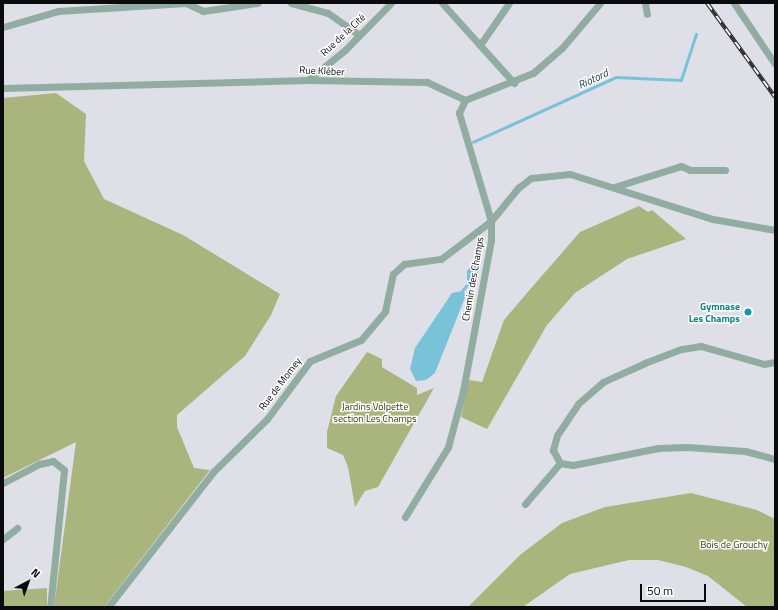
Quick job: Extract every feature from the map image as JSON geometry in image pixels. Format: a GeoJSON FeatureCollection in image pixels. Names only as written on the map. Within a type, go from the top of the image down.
{"type":"FeatureCollection","features":[{"type":"Feature","properties":{"kind":"street"},"geometry":{"type":"LineString","coordinates":[[3,27],[58,11],[186,3],[203,11],[256,3]]}},
{"type":"Feature","properties":{"kind":"street"},"geometry":{"type":"LineString","coordinates":[[200,3],[203,11]]}},
{"type":"Feature","properties":{"kind":"street"},"geometry":{"type":"LineString","coordinates":[[291,3],[328,13],[359,35]]}},
{"type":"Feature","properties":{"kind":"street","name":"Rue de la Cité"},"geometry":{"type":"LineString","coordinates":[[308,80],[359,35],[391,3]]}},
{"type":"Feature","properties":{"kind":"street"},"geometry":{"type":"LineString","coordinates":[[442,3],[514,83]]}},
{"type":"Feature","properties":{"kind":"street"},"geometry":{"type":"LineString","coordinates":[[480,45],[509,3]]}},
{"type":"Feature","properties":{"kind":"street"},"geometry":{"type":"LineString","coordinates":[[465,100],[514,83],[562,48],[600,3]]}},
{"type":"Feature","properties":{"kind":"street"},"geometry":{"type":"LineString","coordinates":[[645,3],[647,14]]}},
{"type":"Feature","properties":{"kind":"street"},"geometry":{"type":"LineString","coordinates":[[734,3],[775,64]]}},
{"type":"Feature","properties":{"kind":"street","name":"Rue Kléber"},"geometry":{"type":"LineString","coordinates":[[3,88],[308,80],[428,82],[465,100]]}},
{"type":"Feature","properties":{"kind":"street","name":"Chemin des Champs"},"geometry":{"type":"LineString","coordinates":[[405,517],[448,447],[463,391],[491,240],[491,221],[459,113],[465,100]]}},
{"type":"Feature","properties":{"kind":"street"},"geometry":{"type":"LineString","coordinates":[[613,187],[681,166],[690,170],[725,170]]}},
{"type":"Feature","properties":{"kind":"street"},"geometry":{"type":"LineString","coordinates":[[491,221],[518,188],[531,178],[570,174],[713,219],[775,230]]}},
{"type":"Feature","properties":{"kind":"street","name":"Rue de Momey"},"geometry":{"type":"LineString","coordinates":[[108,607],[213,472],[267,419],[310,361],[361,340],[385,310],[393,274],[404,264],[441,259],[491,221]]}},
{"type":"Feature","properties":{"kind":"street"},"geometry":{"type":"LineString","coordinates":[[560,463],[554,450],[557,435],[578,404],[603,382],[681,349],[701,346],[764,364],[775,362]]}},
{"type":"Feature","properties":{"kind":"street"},"geometry":{"type":"LineString","coordinates":[[560,463],[573,465],[658,448],[687,447],[745,451],[775,459]]}},
{"type":"Feature","properties":{"kind":"street"},"geometry":{"type":"LineString","coordinates":[[3,483],[39,464],[53,461],[64,470],[50,607]]}},
{"type":"Feature","properties":{"kind":"street"},"geometry":{"type":"LineString","coordinates":[[525,504],[560,463]]}},
{"type":"Feature","properties":{"kind":"street"},"geometry":{"type":"LineString","coordinates":[[3,539],[17,528]]}},
{"type":"Feature","properties":{"kind":"green space"},"geometry":{"type":"Polygon","coordinates":[[[56,93],[86,114],[84,161],[104,199],[183,235],[280,294],[271,315],[245,356],[177,415],[177,427],[194,468],[210,470],[104,607],[54,607],[76,442],[3,478],[3,98],[56,93]]]}},
{"type":"Feature","properties":{"kind":"green space"},"geometry":{"type":"Polygon","coordinates":[[[639,206],[648,212],[652,210],[686,239],[627,259],[575,293],[547,325],[487,429],[461,417],[469,380],[482,382],[504,320],[580,232],[639,206]]]}},
{"type":"Feature","properties":{"kind":"green space","name":"Jardins Volpette section Les Champs"},"geometry":{"type":"Polygon","coordinates":[[[367,352],[382,359],[382,367],[417,388],[417,395],[434,388],[378,487],[365,491],[355,507],[348,467],[343,455],[327,448],[327,432],[336,396],[367,352]]]}},
{"type":"Feature","properties":{"kind":"green space","name":"Bois de Grouchy"},"geometry":{"type":"Polygon","coordinates":[[[691,493],[757,510],[775,519],[775,607],[747,607],[708,576],[686,567],[658,560],[629,560],[570,574],[523,607],[468,607],[520,555],[562,523],[605,507],[691,493]]]}},
{"type":"Feature","properties":{"kind":"green space"},"geometry":{"type":"Polygon","coordinates":[[[47,588],[47,607],[3,607],[3,591],[47,588]]]}},
{"type":"Feature","properties":{"kind":"water"},"geometry":{"type":"Polygon","coordinates":[[[477,260],[479,270],[475,281],[467,281],[467,271],[477,260]]]}},
{"type":"Feature","properties":{"kind":"water"},"geometry":{"type":"Polygon","coordinates":[[[462,291],[466,295],[435,373],[426,380],[416,381],[410,369],[415,348],[452,293],[462,291]]]}},
{"type":"Feature","properties":{"kind":"waterway","name":"Riotord"},"geometry":{"type":"LineString","coordinates":[[473,142],[616,77],[681,80],[696,34]]}},
{"type":"Feature","properties":{"kind":"waterway"},"geometry":{"type":"LineString","coordinates":[[462,291],[470,281]]}},
{"type":"Feature","properties":{"kind":"railway"},"geometry":{"type":"LineString","coordinates":[[707,3],[775,97]]}},
{"type":"Feature","properties":{"kind":"place","name":"Gymnase Les Champs"},"geometry":{"type":"Point","coordinates":[748,312]}}]}
